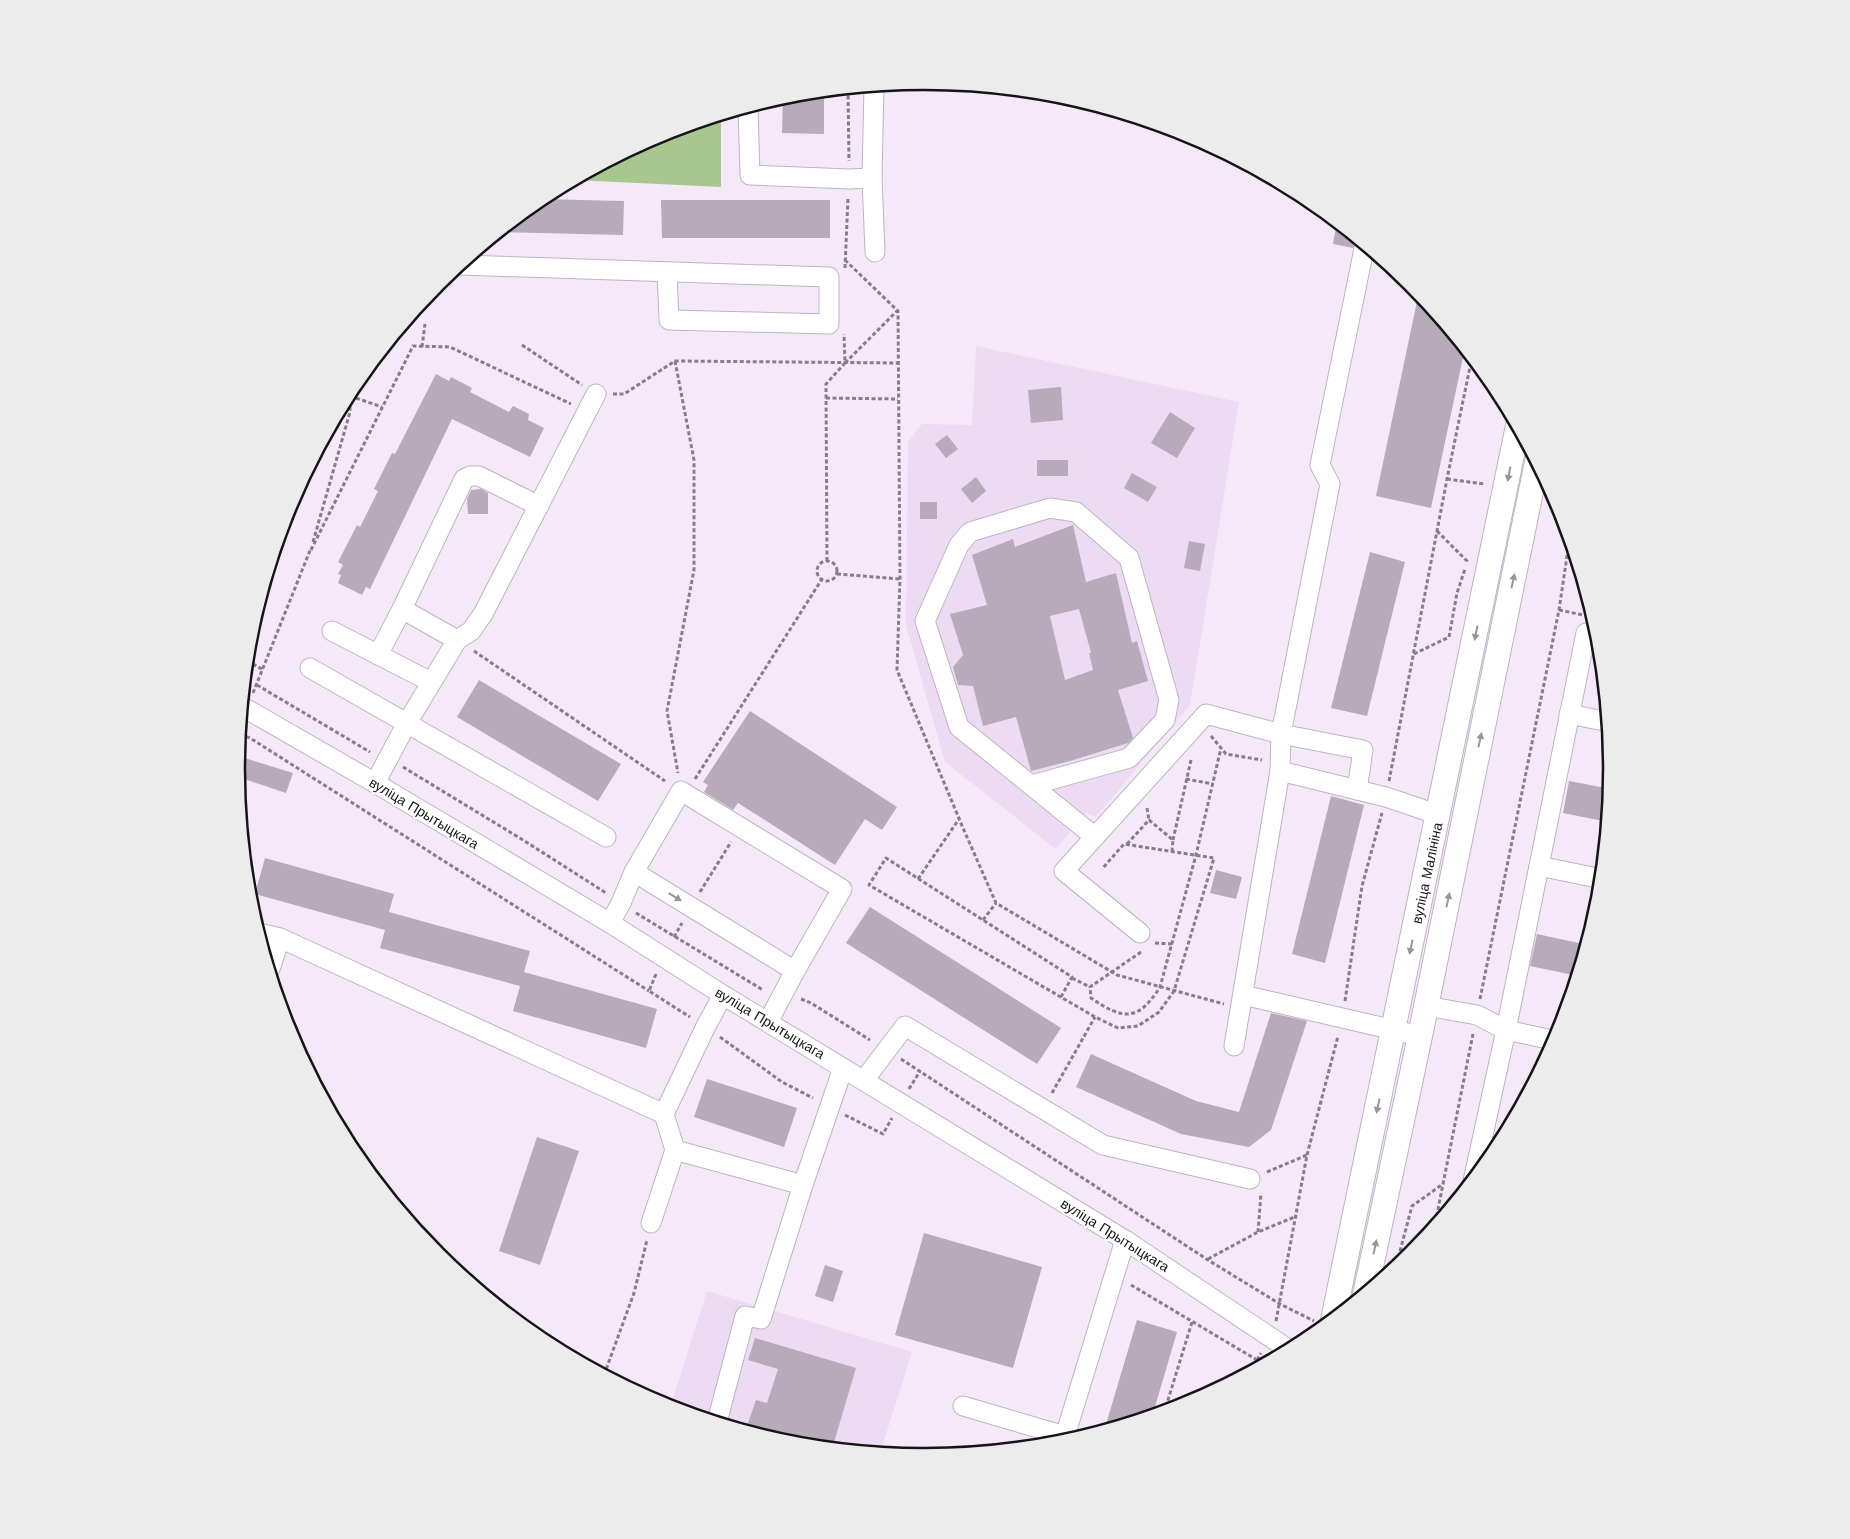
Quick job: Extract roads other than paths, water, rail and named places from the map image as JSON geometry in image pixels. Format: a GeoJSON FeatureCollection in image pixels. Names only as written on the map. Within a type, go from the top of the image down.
{"type":"FeatureCollection","features":[{"type":"Feature","properties":{"kind":"main road","name":"вуліца Малініна"},"geometry":{"type":"LineString","coordinates":[[1327,1317],[1394,1030],[1516,436]]}},
{"type":"Feature","properties":{"kind":"main road","name":"вуліца Малініна"},"geometry":{"type":"LineString","coordinates":[[1367,1285],[1535,471]]}},
{"type":"Feature","properties":{"kind":"street"},"geometry":{"type":"LineString","coordinates":[[874,92],[872,178],[875,252]]}},
{"type":"Feature","properties":{"kind":"street"},"geometry":{"type":"LineString","coordinates":[[748,113],[750,175],[849,179],[872,178]]}},
{"type":"Feature","properties":{"kind":"street"},"geometry":{"type":"LineString","coordinates":[[1234,1046],[1280,771],[1281,734],[1330,484],[1320,465],[1364,251]]}},
{"type":"Feature","properties":{"kind":"street"},"geometry":{"type":"LineString","coordinates":[[470,265],[829,277],[829,324],[669,320],[667,272]]}},
{"type":"Feature","properties":{"kind":"street"},"geometry":{"type":"LineString","coordinates":[[375,783],[407,723],[457,640],[470,631],[483,614],[596,394]]}},
{"type":"Feature","properties":{"kind":"street"},"geometry":{"type":"LineString","coordinates":[[378,656],[464,480],[470,476],[479,476],[539,506]]}},
{"type":"Feature","properties":{"kind":"street"},"geometry":{"type":"LineString","coordinates":[[1032,785],[1130,758],[1165,720],[1169,700],[1129,558],[1076,512],[1050,508],[970,532],[959,545],[924,621],[960,727],[1095,837]]}},
{"type":"Feature","properties":{"kind":"street"},"geometry":{"type":"LineString","coordinates":[[402,609],[457,640]]}},
{"type":"Feature","properties":{"kind":"street"},"geometry":{"type":"LineString","coordinates":[[1476,1166],[1506,1030],[1586,624]]}},
{"type":"Feature","properties":{"kind":"street"},"geometry":{"type":"LineString","coordinates":[[332,631],[432,682]]}},
{"type":"Feature","properties":{"kind":"street"},"geometry":{"type":"LineString","coordinates":[[310,668],[606,837]]}},
{"type":"Feature","properties":{"kind":"street","name":"вуліца Прытыцкага"},"geometry":{"type":"LineString","coordinates":[[248,710],[375,783],[610,923],[723,995],[1125,1240],[1284,1346]]}},
{"type":"Feature","properties":{"kind":"street"},"geometry":{"type":"LineString","coordinates":[[1140,933],[1064,872],[1206,714],[1281,734],[1363,750],[1356,790]]}},
{"type":"Feature","properties":{"kind":"street"},"geometry":{"type":"LineString","coordinates":[[1569,714],[1603,721]]}},
{"type":"Feature","properties":{"kind":"street"},"geometry":{"type":"LineString","coordinates":[[1280,771],[1386,797],[1438,815]]}},
{"type":"Feature","properties":{"kind":"street"},"geometry":{"type":"LineString","coordinates":[[610,923],[634,872],[683,793],[842,889],[768,1022]]}},
{"type":"Feature","properties":{"kind":"street"},"geometry":{"type":"LineString","coordinates":[[1539,866],[1595,878]]}},
{"type":"Feature","properties":{"kind":"street"},"geometry":{"type":"LineString","coordinates":[[634,872],[795,971]]}},
{"type":"Feature","properties":{"kind":"street"},"geometry":{"type":"LineString","coordinates":[[267,935],[280,938],[664,1114]]}},
{"type":"Feature","properties":{"kind":"street"},"geometry":{"type":"LineString","coordinates":[[273,959],[280,938]]}},
{"type":"Feature","properties":{"kind":"street"},"geometry":{"type":"LineString","coordinates":[[651,1223],[675,1150],[664,1114],[723,995]]}},
{"type":"Feature","properties":{"kind":"street"},"geometry":{"type":"LineString","coordinates":[[1242,1002],[1343,1017],[1420,1036]]}},
{"type":"Feature","properties":{"kind":"street"},"geometry":{"type":"LineString","coordinates":[[1426,1006],[1477,1015],[1506,1030],[1549,1039]]}},
{"type":"Feature","properties":{"kind":"street"},"geometry":{"type":"LineString","coordinates":[[864,1080],[905,1026],[1103,1145],[1256,1177]]}},
{"type":"Feature","properties":{"kind":"street"},"geometry":{"type":"LineString","coordinates":[[718,1417],[745,1316],[761,1319],[803,1185],[844,1068]]}},
{"type":"Feature","properties":{"kind":"street"},"geometry":{"type":"LineString","coordinates":[[675,1150],[803,1185]]}},
{"type":"Feature","properties":{"kind":"street"},"geometry":{"type":"LineString","coordinates":[[1066,1434],[1125,1240]]}},
{"type":"Feature","properties":{"kind":"street"},"geometry":{"type":"LineString","coordinates":[[963,1406],[1062,1435]]}}]}
